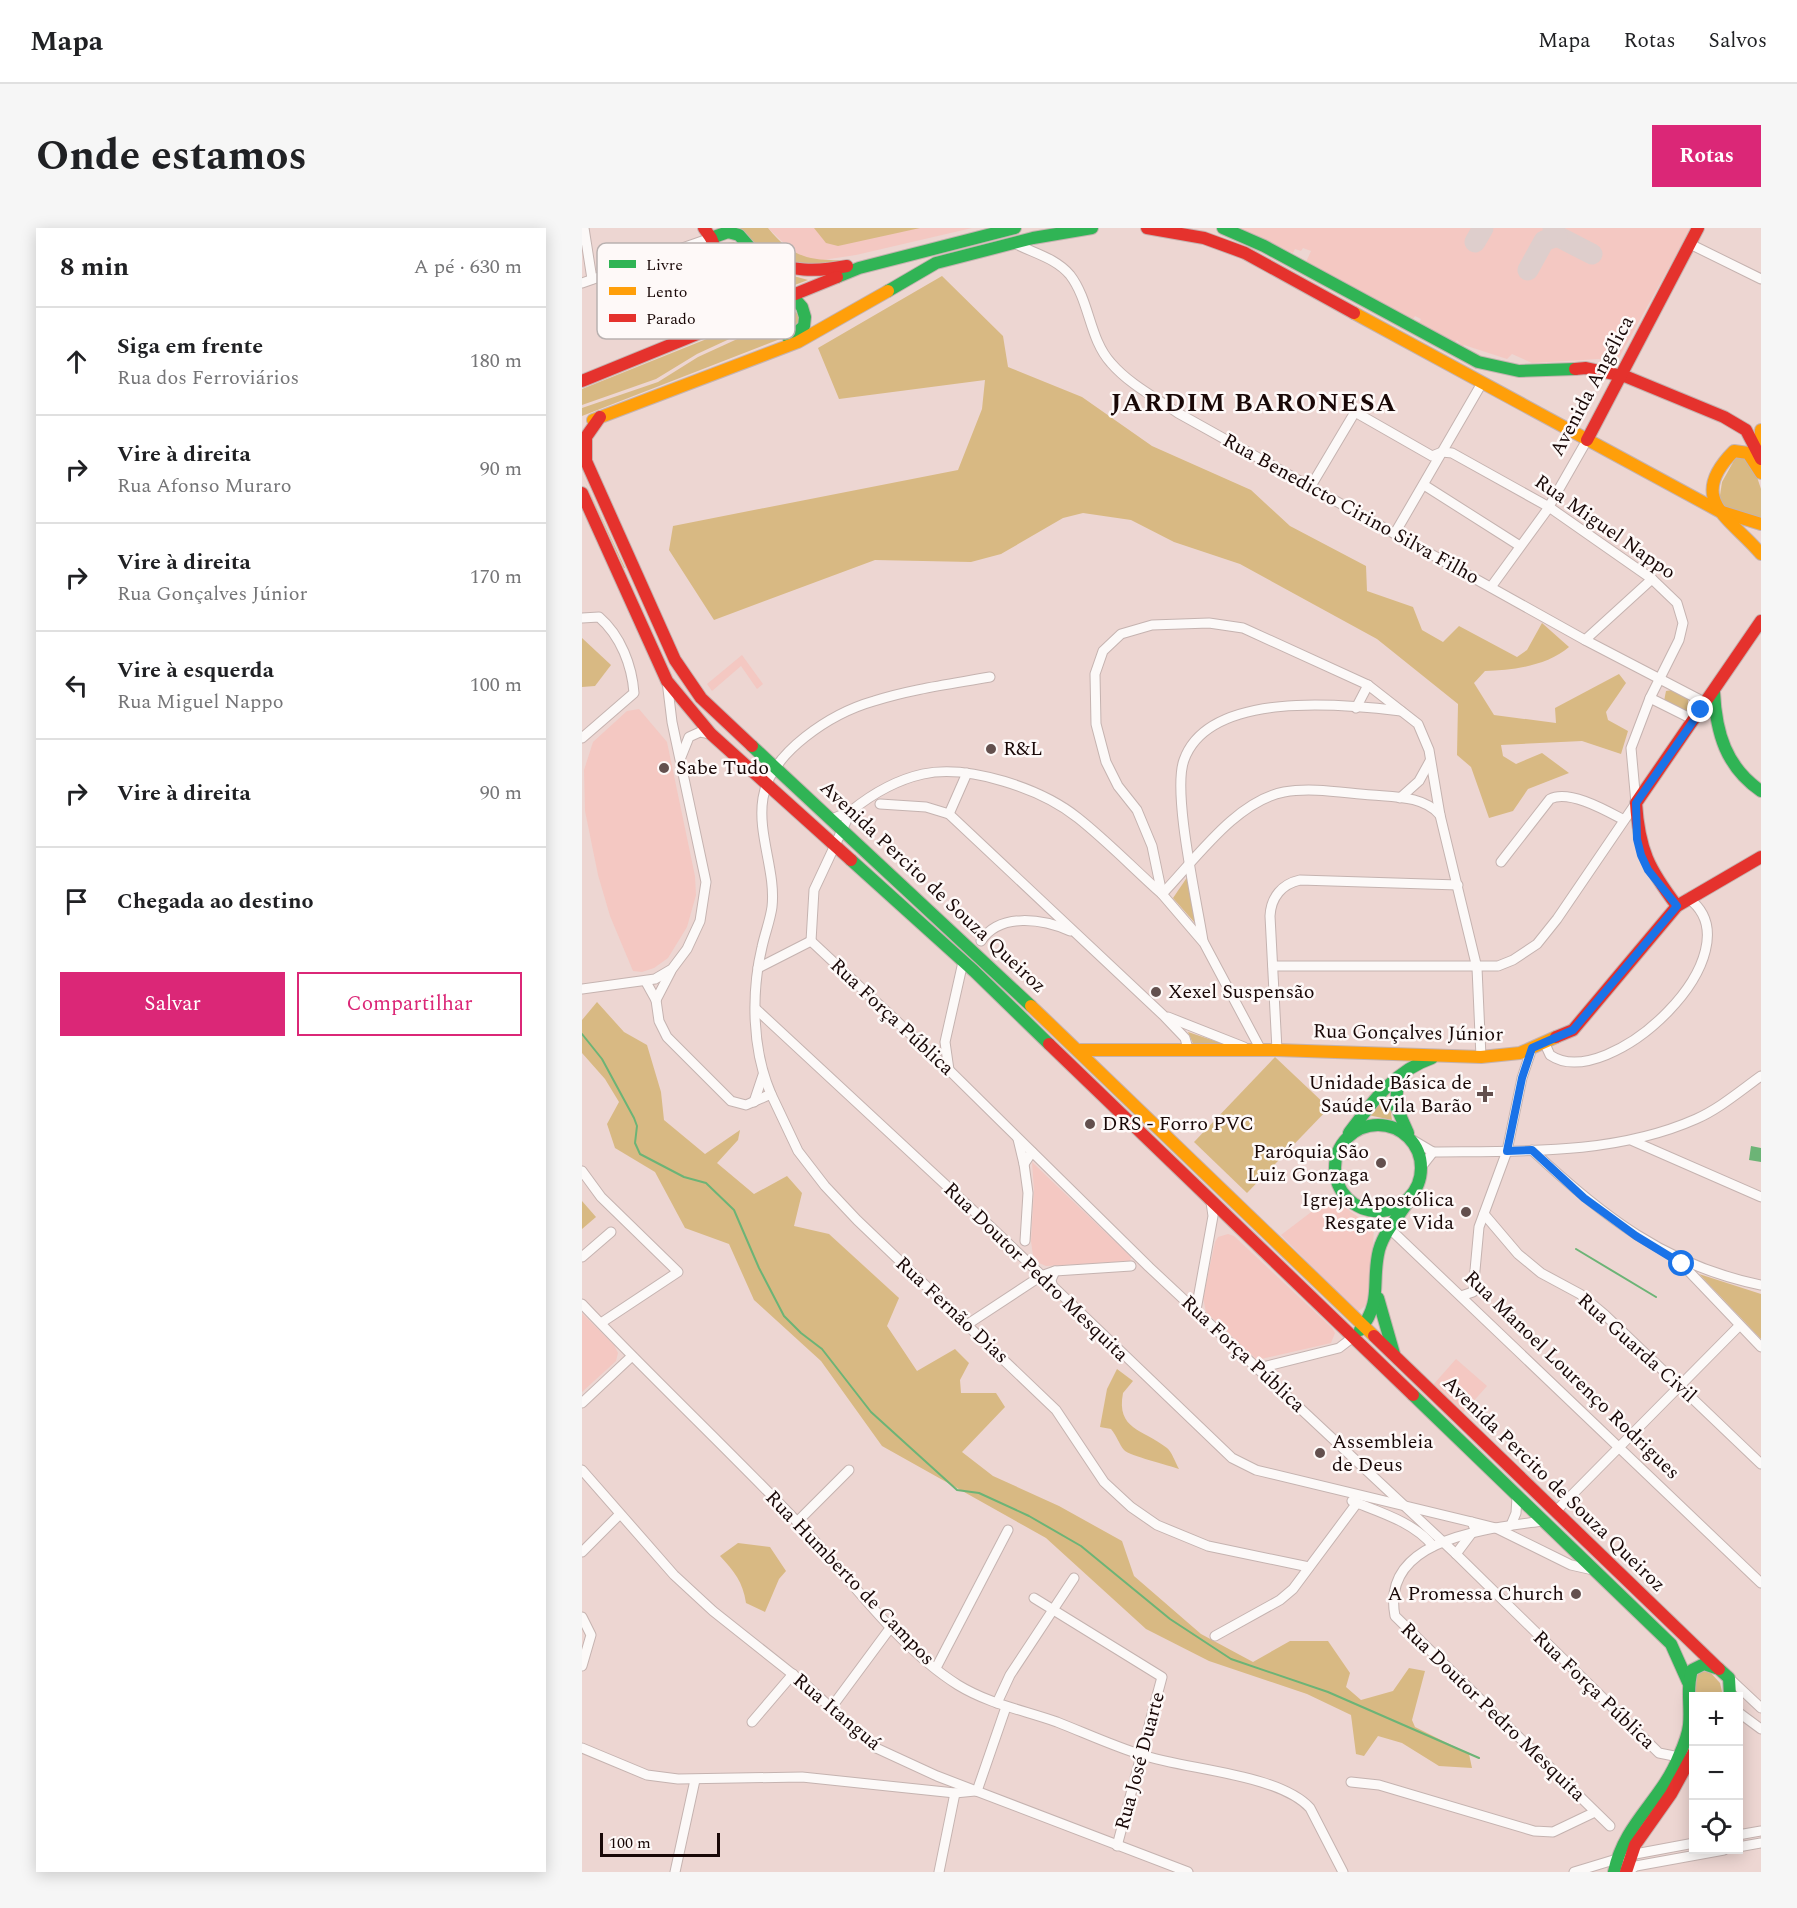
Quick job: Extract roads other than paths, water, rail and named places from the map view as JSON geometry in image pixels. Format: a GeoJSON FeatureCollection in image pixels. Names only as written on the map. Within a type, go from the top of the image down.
{"type":"FeatureCollection","features":[{"type":"Feature","properties":{"kind":"main road"},"geometry":{"type":"LineString","coordinates":[[795,270],[810,272],[887,259],[1015,228]]}},
{"type":"Feature","properties":{"kind":"main road"},"geometry":{"type":"LineString","coordinates":[[582,425],[798,342],[936,263],[1033,238],[1092,228]]}},
{"type":"Feature","properties":{"kind":"main road"},"geometry":{"type":"LineString","coordinates":[[1147,228],[1204,238],[1245,253],[1719,511],[1761,524]]}},
{"type":"Feature","properties":{"kind":"main road"},"geometry":{"type":"LineString","coordinates":[[1223,228],[1272,250],[1478,362],[1519,371],[1586,368],[1619,375],[1739,425],[1746,430],[1761,460]]}},
{"type":"Feature","properties":{"kind":"main road","name":"Avenida Angélica"},"geometry":{"type":"LineString","coordinates":[[1587,440],[1619,375],[1698,228]]}},
{"type":"Feature","properties":{"kind":"main road"},"geometry":{"type":"LineString","coordinates":[[718,243],[719,238],[728,232]]}},
{"type":"Feature","properties":{"kind":"main road"},"geometry":{"type":"LineString","coordinates":[[707,233],[728,232],[739,235],[746,243]]}},
{"type":"Feature","properties":{"kind":"main road"},"geometry":{"type":"LineString","coordinates":[[795,295],[841,274],[887,259]]}},
{"type":"Feature","properties":{"kind":"main road"},"geometry":{"type":"LineString","coordinates":[[795,299],[802,307],[806,321],[805,327],[795,337]]}},
{"type":"Feature","properties":{"kind":"main road"},"geometry":{"type":"LineString","coordinates":[[795,304],[802,307]]}},
{"type":"Feature","properties":{"kind":"main road"},"geometry":{"type":"LineString","coordinates":[[582,381],[686,339]]}},
{"type":"Feature","properties":{"kind":"main road"},"geometry":{"type":"LineString","coordinates":[[582,387],[697,339]]}},
{"type":"Feature","properties":{"kind":"main road"},"geometry":{"type":"LineString","coordinates":[[703,378],[735,361],[790,339]]}},
{"type":"Feature","properties":{"kind":"main road","name":"Avenida Percito de Souza Queiroz"},"geometry":{"type":"LineString","coordinates":[[600,417],[585,434],[583,452],[675,660],[701,698],[774,761],[832,819],[1034,1008],[1729,1678]]}},
{"type":"Feature","properties":{"kind":"main road"},"geometry":{"type":"LineString","coordinates":[[1761,430],[1761,460]]}},
{"type":"Feature","properties":{"kind":"main road"},"geometry":{"type":"LineString","coordinates":[[1761,474],[1754,458],[1745,451],[1734,451],[1729,454],[1711,489],[1711,498],[1719,511],[1761,554]]}},
{"type":"Feature","properties":{"kind":"main road","name":"Avenida Percito de Souza Queiroz"},"geometry":{"type":"LineString","coordinates":[[582,494],[667,681],[711,734],[974,971],[1210,1202],[1671,1644],[1690,1692]]}},
{"type":"Feature","properties":{"kind":"main road"},"geometry":{"type":"LineString","coordinates":[[1636,803],[1761,621]]}},
{"type":"Feature","properties":{"kind":"main road"},"geometry":{"type":"LineString","coordinates":[[1704,706],[1716,722],[1720,740],[1734,770],[1761,791]]}},
{"type":"Feature","properties":{"kind":"main road"},"geometry":{"type":"LineString","coordinates":[[1704,706],[1716,722]]}},
{"type":"Feature","properties":{"kind":"main road","name":"Rua Miguel Nappo"},"geometry":{"type":"LineString","coordinates":[[1636,803],[1637,839],[1641,855],[1648,870],[1677,906]]}},
{"type":"Feature","properties":{"kind":"main road","name":"Rua Gonçalves Júnior"},"geometry":{"type":"LineString","coordinates":[[1078,1050],[1277,1050],[1442,1056],[1520,1053],[1573,1030],[1677,906],[1688,898],[1707,895],[1761,857]]}},
{"type":"Feature","properties":{"kind":"main road"},"geometry":{"type":"LineString","coordinates":[[974,971],[992,974],[1023,1003],[1034,1008]]}},
{"type":"Feature","properties":{"kind":"main road"},"geometry":{"type":"LineString","coordinates":[[1103,1095],[1098,1078],[1100,1071],[1107,1059],[1122,1051]]}},
{"type":"Feature","properties":{"kind":"main road"},"geometry":{"type":"LineString","coordinates":[[1415,1191],[1399,1206],[1383,1211],[1367,1209],[1352,1202],[1341,1190],[1335,1174],[1336,1158],[1343,1143],[1366,1109],[1398,1078],[1419,1061],[1442,1056]]}},
{"type":"Feature","properties":{"kind":"main road"},"geometry":{"type":"LineString","coordinates":[[1396,1359],[1378,1298],[1379,1248],[1415,1191],[1422,1166],[1419,1151],[1396,1110],[1394,1101],[1398,1078]]}},
{"type":"Feature","properties":{"kind":"main road"},"geometry":{"type":"LineString","coordinates":[[1343,1143],[1355,1131],[1372,1125],[1397,1128],[1411,1139]]}},
{"type":"Feature","properties":{"kind":"main road","name":"Rua Manoel Lourenço Rodrigues"},"geometry":{"type":"LineString","coordinates":[[1352,1202],[1390,1229]]}},
{"type":"Feature","properties":{"kind":"main road"},"geometry":{"type":"LineString","coordinates":[[1352,1338],[1364,1326],[1378,1298]]}},
{"type":"Feature","properties":{"kind":"main road"},"geometry":{"type":"LineString","coordinates":[[1690,1692],[1692,1670],[1700,1665],[1709,1665],[1719,1669]]}},
{"type":"Feature","properties":{"kind":"main road"},"geometry":{"type":"LineString","coordinates":[[1729,1678],[1730,1692]]}},
{"type":"Feature","properties":{"kind":"main road"},"geometry":{"type":"LineString","coordinates":[[1614,1872],[1626,1835],[1664,1785],[1679,1757],[1689,1726]]}},
{"type":"Feature","properties":{"kind":"main road"},"geometry":{"type":"LineString","coordinates":[[1626,1872],[1630,1855],[1640,1837],[1676,1786],[1689,1761]]}},
{"type":"Feature","properties":{"kind":"street"},"geometry":{"type":"LineString","coordinates":[[584,228],[592,279]]}},
{"type":"Feature","properties":{"kind":"street"},"geometry":{"type":"LineString","coordinates":[[682,243],[707,233]]}},
{"type":"Feature","properties":{"kind":"street"},"geometry":{"type":"LineString","coordinates":[[1014,243],[1030,251],[1033,238]]}},
{"type":"Feature","properties":{"kind":"street"},"geometry":{"type":"LineString","coordinates":[[1690,243],[1761,279]]}},
{"type":"Feature","properties":{"kind":"street","name":"Rua Benedicto Cirino Silva Filho"},"geometry":{"type":"LineString","coordinates":[[1030,251],[1050,259],[1069,274],[1076,286],[1098,344],[1110,363],[1127,378],[1178,413],[1704,706]]}},
{"type":"Feature","properties":{"kind":"street"},"geometry":{"type":"LineString","coordinates":[[582,283],[597,277]]}},
{"type":"Feature","properties":{"kind":"street"},"geometry":{"type":"LineString","coordinates":[[1395,533],[1482,383]]}},
{"type":"Feature","properties":{"kind":"street","name":"Rua Miguel Nappo"},"geometry":{"type":"LineString","coordinates":[[1311,486],[1355,412],[1432,456],[1442,452],[1452,453],[1548,507],[1652,579],[1677,603],[1683,623],[1679,640],[1650,698],[1631,748],[1636,803]]}},
{"type":"Feature","properties":{"kind":"street","name":"Avenida Angélica"},"geometry":{"type":"LineString","coordinates":[[1491,587],[1548,507],[1587,440]]}},
{"type":"Feature","properties":{"kind":"street"},"geometry":{"type":"LineString","coordinates":[[1424,485],[1520,546]]}},
{"type":"Feature","properties":{"kind":"street"},"geometry":{"type":"LineString","coordinates":[[1585,640],[1652,579]]}},
{"type":"Feature","properties":{"kind":"street"},"geometry":{"type":"LineString","coordinates":[[582,618],[599,617],[611,630],[630,667],[634,693],[582,738]]}},
{"type":"Feature","properties":{"kind":"street"},"geometry":{"type":"LineString","coordinates":[[1162,894],[1152,846],[1137,810],[1118,786],[1106,762],[1096,724],[1094,691],[1099,658],[1114,638],[1152,625],[1209,623],[1243,628],[1368,685],[1418,724],[1426,738],[1440,815],[1477,968],[1481,1056]]}},
{"type":"Feature","properties":{"kind":"street"},"geometry":{"type":"LineString","coordinates":[[754,1102],[763,1075],[756,1009],[758,968],[772,905],[762,809],[774,761],[816,730],[851,710],[873,701],[990,677]]}},
{"type":"Feature","properties":{"kind":"street"},"geometry":{"type":"LineString","coordinates":[[657,1000],[672,969],[695,934],[703,907],[706,882],[667,681]]}},
{"type":"Feature","properties":{"kind":"street"},"geometry":{"type":"LineString","coordinates":[[1356,708],[1368,685]]}},
{"type":"Feature","properties":{"kind":"street"},"geometry":{"type":"LineString","coordinates":[[1650,698],[1704,706]]}},
{"type":"Feature","properties":{"kind":"street"},"geometry":{"type":"LineString","coordinates":[[1204,943],[1184,822],[1182,778],[1183,760],[1197,737],[1214,723],[1270,708],[1308,705],[1403,711]]}},
{"type":"Feature","properties":{"kind":"street"},"geometry":{"type":"LineString","coordinates":[[681,759],[689,737],[700,732],[711,734]]}},
{"type":"Feature","properties":{"kind":"street"},"geometry":{"type":"LineString","coordinates":[[1400,798],[1419,781],[1430,761]]}},
{"type":"Feature","properties":{"kind":"street"},"geometry":{"type":"LineString","coordinates":[[832,819],[851,811],[873,795],[897,783],[925,773],[967,773],[1028,790],[1076,817],[1162,894],[1204,943],[1256,1050]]}},
{"type":"Feature","properties":{"kind":"street"},"geometry":{"type":"LineString","coordinates":[[949,814],[967,773]]}},
{"type":"Feature","properties":{"kind":"street"},"geometry":{"type":"LineString","coordinates":[[1162,894],[1235,818],[1267,796],[1286,791],[1311,790],[1400,798],[1429,805],[1440,815]]}},
{"type":"Feature","properties":{"kind":"street"},"geometry":{"type":"LineString","coordinates":[[873,795],[880,804]]}},
{"type":"Feature","properties":{"kind":"street"},"geometry":{"type":"LineString","coordinates":[[1502,862],[1550,799],[1556,796],[1589,802],[1624,820]]}},
{"type":"Feature","properties":{"kind":"street"},"geometry":{"type":"LineString","coordinates":[[861,803],[926,807],[949,814],[1163,1015],[1185,1038],[1187,1045],[1185,1050]]}},
{"type":"Feature","properties":{"kind":"street"},"geometry":{"type":"LineString","coordinates":[[1273,966],[1477,968],[1498,966],[1513,960],[1537,944],[1557,919],[1636,803]]}},
{"type":"Feature","properties":{"kind":"street"},"geometry":{"type":"LineString","coordinates":[[758,968],[812,941],[814,890],[851,811]]}},
{"type":"Feature","properties":{"kind":"street"},"geometry":{"type":"LineString","coordinates":[[1277,1050],[1270,910],[1276,896],[1290,883],[1306,880],[1458,885]]}},
{"type":"Feature","properties":{"kind":"street"},"geometry":{"type":"LineString","coordinates":[[1688,898],[1707,895]]}},
{"type":"Feature","properties":{"kind":"street"},"geometry":{"type":"LineString","coordinates":[[1049,924],[1055,919],[1055,913]]}},
{"type":"Feature","properties":{"kind":"street"},"geometry":{"type":"LineString","coordinates":[[967,945],[981,940],[989,932],[1019,920],[1049,924],[1078,935]]}},
{"type":"Feature","properties":{"kind":"street"},"geometry":{"type":"LineString","coordinates":[[977,954],[981,940]]}},
{"type":"Feature","properties":{"kind":"street","name":"Rua Força Pública"},"geometry":{"type":"LineString","coordinates":[[812,941],[949,1070],[1149,1267],[1456,1554],[1659,1753],[1679,1757]]}},
{"type":"Feature","properties":{"kind":"street"},"geometry":{"type":"LineString","coordinates":[[949,1070],[945,1042],[958,994],[963,962]]}},
{"type":"Feature","properties":{"kind":"street"},"geometry":{"type":"LineString","coordinates":[[582,989],[646,982],[672,969]]}},
{"type":"Feature","properties":{"kind":"street"},"geometry":{"type":"LineString","coordinates":[[958,994],[974,971]]}},
{"type":"Feature","properties":{"kind":"street"},"geometry":{"type":"LineString","coordinates":[[646,982],[657,1000],[659,1021],[667,1037],[731,1101],[740,1106],[771,1095]]}},
{"type":"Feature","properties":{"kind":"street","name":"Rua Doutor Pedro Mesquita"},"geometry":{"type":"LineString","coordinates":[[756,1009],[1014,1248],[1232,1458],[1256,1470],[1359,1499]]}},
{"type":"Feature","properties":{"kind":"street"},"geometry":{"type":"LineString","coordinates":[[1163,1015],[1256,1050]]}},
{"type":"Feature","properties":{"kind":"street"},"geometry":{"type":"LineString","coordinates":[[757,1028],[763,1023],[771,1023]]}},
{"type":"Feature","properties":{"kind":"street"},"geometry":{"type":"LineString","coordinates":[[931,1053],[945,1042]]}},
{"type":"Feature","properties":{"kind":"street"},"geometry":{"type":"LineString","coordinates":[[1545,1044],[1550,1055],[1561,1060],[1589,1060],[1639,1048]]}},
{"type":"Feature","properties":{"kind":"street"},"geometry":{"type":"LineString","coordinates":[[1461,1296],[1473,1292],[1479,1227],[1507,1151],[1522,1078],[1532,1048]]}},
{"type":"Feature","properties":{"kind":"street","name":"Rua Fernão Dias"},"geometry":{"type":"LineString","coordinates":[[763,1075],[798,1151],[825,1186],[856,1220],[1056,1410],[1104,1482],[1131,1507],[1157,1525],[1208,1546],[1309,1567]]}},
{"type":"Feature","properties":{"kind":"street"},"geometry":{"type":"LineString","coordinates":[[1411,1139],[1434,1152],[1532,1150],[1634,1141],[1696,1119],[1761,1076]]}},
{"type":"Feature","properties":{"kind":"street"},"geometry":{"type":"LineString","coordinates":[[1018,1139],[1028,1193],[1022,1256]]}},
{"type":"Feature","properties":{"kind":"street"},"geometry":{"type":"LineString","coordinates":[[1634,1141],[1761,1197]]}},
{"type":"Feature","properties":{"kind":"street"},"geometry":{"type":"LineString","coordinates":[[1532,1150],[1584,1198],[1636,1236],[1676,1259],[1761,1285]]}},
{"type":"Feature","properties":{"kind":"street"},"geometry":{"type":"LineString","coordinates":[[1024,1164],[1032,1152]]}},
{"type":"Feature","properties":{"kind":"street"},"geometry":{"type":"LineString","coordinates":[[1422,1166],[1434,1152]]}},
{"type":"Feature","properties":{"kind":"street"},"geometry":{"type":"LineString","coordinates":[[582,1171],[601,1197],[678,1272],[601,1323]]}},
{"type":"Feature","properties":{"kind":"street"},"geometry":{"type":"LineString","coordinates":[[1196,1310],[1213,1216],[1210,1202]]}},
{"type":"Feature","properties":{"kind":"street","name":"Rua Guarda Civil"},"geometry":{"type":"LineString","coordinates":[[1484,1214],[1518,1254],[1540,1272],[1580,1294],[1605,1315],[1761,1464]]}},
{"type":"Feature","properties":{"kind":"street","name":"Rua Manoel Lourenço Rodrigues"},"geometry":{"type":"LineString","coordinates":[[1390,1229],[1761,1583]]}},
{"type":"Feature","properties":{"kind":"street"},"geometry":{"type":"LineString","coordinates":[[582,1257],[611,1232]]}},
{"type":"Feature","properties":{"kind":"street"},"geometry":{"type":"LineString","coordinates":[[1014,1248],[1025,1241]]}},
{"type":"Feature","properties":{"kind":"street"},"geometry":{"type":"LineString","coordinates":[[1131,1266],[1137,1255]]}},
{"type":"Feature","properties":{"kind":"street"},"geometry":{"type":"LineString","coordinates":[[1676,1259],[1761,1347]]}},
{"type":"Feature","properties":{"kind":"street"},"geometry":{"type":"LineString","coordinates":[[968,1324],[1041,1276],[1055,1271],[1149,1267]]}},
{"type":"Feature","properties":{"kind":"street"},"geometry":{"type":"LineString","coordinates":[[1053,1288],[1050,1280],[1055,1271]]}},
{"type":"Feature","properties":{"kind":"street","name":"Rua Humberto de Campos"},"geometry":{"type":"LineString","coordinates":[[582,1304],[797,1522],[893,1628],[957,1684],[1002,1705],[1056,1722],[1142,1756],[1266,1784],[1303,1800],[1310,1808],[1343,1872]]}},
{"type":"Feature","properties":{"kind":"street"},"geometry":{"type":"LineString","coordinates":[[1555,1512],[1739,1326]]}},
{"type":"Feature","properties":{"kind":"street"},"geometry":{"type":"LineString","coordinates":[[1259,1368],[1339,1348],[1352,1338]]}},
{"type":"Feature","properties":{"kind":"street"},"geometry":{"type":"LineString","coordinates":[[582,1403],[632,1356]]}},
{"type":"Feature","properties":{"kind":"street","name":"Rua Itanguá"},"geometry":{"type":"LineString","coordinates":[[582,1470],[619,1515],[674,1575],[713,1611],[793,1674],[874,1747],[945,1779],[1188,1872]]}},
{"type":"Feature","properties":{"kind":"street"},"geometry":{"type":"LineString","coordinates":[[797,1522],[849,1470]]}},
{"type":"Feature","properties":{"kind":"street"},"geometry":{"type":"LineString","coordinates":[[1510,1526],[1517,1506],[1517,1497]]}},
{"type":"Feature","properties":{"kind":"street"},"geometry":{"type":"LineString","coordinates":[[1215,1636],[1280,1600],[1293,1589],[1359,1499]]}},
{"type":"Feature","properties":{"kind":"street"},"geometry":{"type":"LineString","coordinates":[[1359,1499],[1403,1504],[1496,1528],[1571,1565],[1595,1571]]}},
{"type":"Feature","properties":{"kind":"street"},"geometry":{"type":"LineString","coordinates":[[1359,1499],[1420,1533],[1433,1546]]}},
{"type":"Feature","properties":{"kind":"street"},"geometry":{"type":"LineString","coordinates":[[582,1552],[619,1515]]}},
{"type":"Feature","properties":{"kind":"street","name":"Rua Doutor Pedro Mesquita"},"geometry":{"type":"LineString","coordinates":[[1542,1521],[1496,1528],[1433,1546],[1409,1561],[1398,1578],[1392,1601],[1395,1616],[1610,1826]]}},
{"type":"Feature","properties":{"kind":"street"},"geometry":{"type":"LineString","coordinates":[[1456,1554],[1473,1534],[1472,1522]]}},
{"type":"Feature","properties":{"kind":"street"},"geometry":{"type":"LineString","coordinates":[[936,1668],[1008,1530]]}},
{"type":"Feature","properties":{"kind":"street"},"geometry":{"type":"LineString","coordinates":[[582,1748],[646,1775],[695,1780],[802,1777],[955,1793],[977,1791],[1010,1675],[1074,1578]]}},
{"type":"Feature","properties":{"kind":"street"},"geometry":{"type":"LineString","coordinates":[[1034,1598],[1054,1611]]}},
{"type":"Feature","properties":{"kind":"street","name":"Rua José Duarte"},"geometry":{"type":"LineString","coordinates":[[1054,1611],[1162,1677],[1117,1846]]}},
{"type":"Feature","properties":{"kind":"street"},"geometry":{"type":"LineString","coordinates":[[582,1617],[591,1635],[582,1666]]}},
{"type":"Feature","properties":{"kind":"street"},"geometry":{"type":"LineString","coordinates":[[831,1708],[888,1631],[893,1628]]}},
{"type":"Feature","properties":{"kind":"street"},"geometry":{"type":"LineString","coordinates":[[752,1722],[793,1674]]}},
{"type":"Feature","properties":{"kind":"street"},"geometry":{"type":"LineString","coordinates":[[1729,1678],[1761,1709]]}},
{"type":"Feature","properties":{"kind":"street"},"geometry":{"type":"LineString","coordinates":[[1743,1711],[1761,1709]]}},
{"type":"Feature","properties":{"kind":"street"},"geometry":{"type":"LineString","coordinates":[[1743,1715],[1761,1729]]}},
{"type":"Feature","properties":{"kind":"street"},"geometry":{"type":"LineString","coordinates":[[938,1791],[947,1787],[945,1779]]}},
{"type":"Feature","properties":{"kind":"street"},"geometry":{"type":"LineString","coordinates":[[675,1872],[695,1780]]}},
{"type":"Feature","properties":{"kind":"street"},"geometry":{"type":"LineString","coordinates":[[1351,1782],[1379,1785],[1534,1831],[1553,1832],[1595,1812]]}},
{"type":"Feature","properties":{"kind":"street"},"geometry":{"type":"LineString","coordinates":[[939,1872],[955,1793]]}},
{"type":"Feature","properties":{"kind":"street"},"geometry":{"type":"LineString","coordinates":[[1743,1834],[1761,1831]]}},
{"type":"Feature","properties":{"kind":"street"},"geometry":{"type":"LineString","coordinates":[[1743,1846],[1761,1843]]}},
{"type":"Feature","properties":{"kind":"street"},"geometry":{"type":"LineString","coordinates":[[1574,1872],[1630,1855],[1689,1844]]}},
{"type":"Feature","properties":{"kind":"street"},"geometry":{"type":"LineString","coordinates":[[1626,1872],[1636,1866],[1702,1854]]}},
{"type":"Feature","properties":{"kind":"waterway"},"geometry":{"type":"LineString","coordinates":[[582,1034],[602,1059],[634,1118],[637,1126],[635,1143],[640,1154],[684,1177],[706,1183],[734,1210],[759,1268],[784,1316],[822,1349],[871,1412],[957,1490],[979,1493],[1029,1516],[1081,1546],[1170,1619],[1231,1659],[1328,1692],[1479,1758]]}},
{"type":"Feature","properties":{"kind":"waterway"},"geometry":{"type":"LineString","coordinates":[[1576,1249],[1656,1297]]}},
{"type":"Feature","properties":{"kind":"place","name":"R&L"},"geometry":{"type":"Point","coordinates":[991,749]}},
{"type":"Feature","properties":{"kind":"place","name":"Sabe Tudo"},"geometry":{"type":"Point","coordinates":[664,768]}},
{"type":"Feature","properties":{"kind":"place","name":"Xexel Suspensão"},"geometry":{"type":"Point","coordinates":[1156,992]}},
{"type":"Feature","properties":{"kind":"place","name":"Unidade Básica de Saúde Vila Barão"},"geometry":{"type":"Point","coordinates":[1485,1094]}},
{"type":"Feature","properties":{"kind":"place","name":"DRS - Forro PVC"},"geometry":{"type":"Point","coordinates":[1090,1124]}},
{"type":"Feature","properties":{"kind":"place","name":"Paróquia São Luiz Gonzaga"},"geometry":{"type":"Point","coordinates":[1381,1163]}},
{"type":"Feature","properties":{"kind":"place","name":"Igreja Apostólica Resgate e Vida"},"geometry":{"type":"Point","coordinates":[1466,1212]}},
{"type":"Feature","properties":{"kind":"place","name":"Assembleia de Deus"},"geometry":{"type":"Point","coordinates":[1320,1453]}},
{"type":"Feature","properties":{"kind":"place","name":"A Promessa Church"},"geometry":{"type":"Point","coordinates":[1576,1594]}},
{"type":"Feature","properties":{"kind":"district","name":"JARDIM BARONESA"},"geometry":{"type":"Point","coordinates":[1254,403]}}]}
